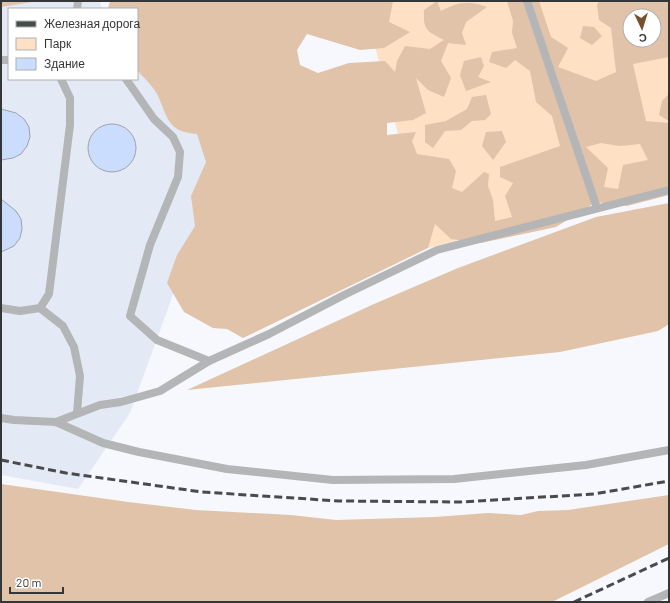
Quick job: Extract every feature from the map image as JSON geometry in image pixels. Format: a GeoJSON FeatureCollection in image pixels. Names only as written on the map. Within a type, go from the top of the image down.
{"type":"FeatureCollection","features":[{"type":"Feature","properties":{"kind":"lane"},"geometry":{"type":"LineString","coordinates":[[527,1],[597,208]]}},
{"type":"Feature","properties":{"kind":"lane"},"geometry":{"type":"LineString","coordinates":[[40,308],[49,294],[70,125],[70,98],[61,80]]}},
{"type":"Feature","properties":{"kind":"lane"},"geometry":{"type":"LineString","coordinates":[[127,80],[154,119],[173,137],[180,152],[178,177],[150,245],[130,316],[157,340],[209,361]]}},
{"type":"Feature","properties":{"kind":"lane"},"geometry":{"type":"LineString","coordinates":[[56,422],[100,405],[121,402],[160,391],[209,361],[269,334],[344,295],[437,250],[669,190]]}},
{"type":"Feature","properties":{"kind":"lane"},"geometry":{"type":"LineString","coordinates":[[1,308],[20,310],[40,308],[63,326],[74,347],[80,376],[77,413]]}},
{"type":"Feature","properties":{"kind":"lane"},"geometry":{"type":"LineString","coordinates":[[1,418],[56,422],[103,443],[139,452],[226,469],[333,480],[454,478],[586,465],[669,450]]}},
{"type":"Feature","properties":{"kind":"lane"},"geometry":{"type":"LineString","coordinates":[[648,602],[669,593]]}},
{"type":"Feature","properties":{"kind":"shaded area"},"geometry":{"type":"Polygon","coordinates":[[[1,1],[102,1],[100,4],[102,8],[8,8],[8,80],[138,80],[138,52],[223,157],[130,413],[78,489],[1,475],[1,1]]]}},
{"type":"Feature","properties":{"kind":"shaded area"},"geometry":{"type":"Polygon","coordinates":[[[1,1],[38,1],[1,7],[1,1]]]}},
{"type":"Feature","properties":{"kind":"shaded area"},"geometry":{"type":"Polygon","coordinates":[[[110,1],[393,1],[389,22],[410,32],[384,48],[360,50],[307,34],[297,50],[300,65],[318,73],[349,63],[385,61],[395,72],[397,61],[405,46],[430,49],[444,40],[427,30],[424,22],[424,10],[437,1],[441,11],[463,3],[474,3],[487,7],[466,22],[462,33],[466,45],[448,43],[441,61],[451,78],[444,97],[428,90],[416,78],[426,113],[413,120],[387,123],[387,135],[416,132],[412,141],[417,154],[449,159],[456,171],[452,188],[462,192],[484,172],[489,174],[488,186],[493,200],[495,221],[512,217],[505,196],[513,183],[500,177],[500,167],[560,146],[552,116],[536,102],[530,71],[515,60],[506,68],[489,62],[492,52],[517,48],[512,33],[513,21],[507,1],[539,1],[551,37],[568,48],[558,67],[596,81],[616,72],[611,28],[599,20],[597,5],[599,1],[669,1],[669,57],[633,64],[646,121],[669,123],[669,195],[627,206],[596,202],[556,227],[481,243],[451,239],[435,224],[428,248],[243,338],[227,329],[213,328],[184,312],[167,283],[177,255],[195,226],[191,196],[206,162],[197,134],[179,130],[170,122],[155,91],[138,71],[138,8],[108,8],[110,1]],[[601,143],[586,147],[608,168],[604,187],[618,189],[623,165],[648,160],[640,144],[620,146],[601,143]]]}},
{"type":"Feature","properties":{"kind":"shaded area"},"geometry":{"type":"Polygon","coordinates":[[[583,26],[594,27],[602,36],[592,45],[580,38],[583,26]]]}},
{"type":"Feature","properties":{"kind":"shaded area"},"geometry":{"type":"Polygon","coordinates":[[[481,57],[484,66],[478,77],[491,82],[466,91],[460,75],[464,61],[481,57]]]}},
{"type":"Feature","properties":{"kind":"shaded area"},"geometry":{"type":"Polygon","coordinates":[[[669,94],[669,121],[659,115],[662,101],[669,94]]]}},
{"type":"Feature","properties":{"kind":"shaded area"},"geometry":{"type":"Polygon","coordinates":[[[486,95],[491,114],[485,120],[472,121],[461,130],[445,131],[433,148],[425,142],[425,125],[446,121],[467,109],[472,97],[486,95]]]}},
{"type":"Feature","properties":{"kind":"shaded area"},"geometry":{"type":"Polygon","coordinates":[[[502,131],[506,142],[493,160],[482,146],[486,132],[502,131]]]}},
{"type":"Feature","properties":{"kind":"shaded area"},"geometry":{"type":"Polygon","coordinates":[[[669,203],[669,324],[658,331],[560,352],[187,390],[374,304],[458,268],[596,217],[669,203]]]}},
{"type":"Feature","properties":{"kind":"shaded area"},"geometry":{"type":"Polygon","coordinates":[[[1,484],[196,510],[291,515],[336,520],[435,517],[488,513],[521,515],[538,511],[568,510],[669,495],[669,544],[552,602],[1,602],[1,484]]]}},
{"type":"Feature","properties":{"kind":"green space"},"geometry":{"type":"Polygon","coordinates":[[[363,1],[669,1],[669,185],[428,248],[363,1]]]}},
{"type":"Feature","properties":{"kind":"building"},"geometry":{"type":"Polygon","coordinates":[[[1,109],[16,113],[24,119],[29,127],[30,137],[27,146],[21,154],[13,158],[1,160],[1,109]]]}},
{"type":"Feature","properties":{"kind":"building"},"geometry":{"type":"Polygon","coordinates":[[[107,124],[117,124],[129,131],[136,143],[136,153],[129,165],[117,172],[107,172],[99,168],[92,161],[88,153],[88,143],[92,135],[99,128],[107,124]]]}},
{"type":"Feature","properties":{"kind":"building"},"geometry":{"type":"Polygon","coordinates":[[[1,199],[16,211],[21,219],[22,229],[20,238],[14,246],[1,252],[1,199]]]}},
{"type":"Feature","properties":{"kind":"railway"},"geometry":{"type":"LineString","coordinates":[[1,460],[66,473],[202,492],[339,501],[460,502],[594,494],[669,481]]}},
{"type":"Feature","properties":{"kind":"railway"},"geometry":{"type":"LineString","coordinates":[[574,602],[669,558]]}}]}
